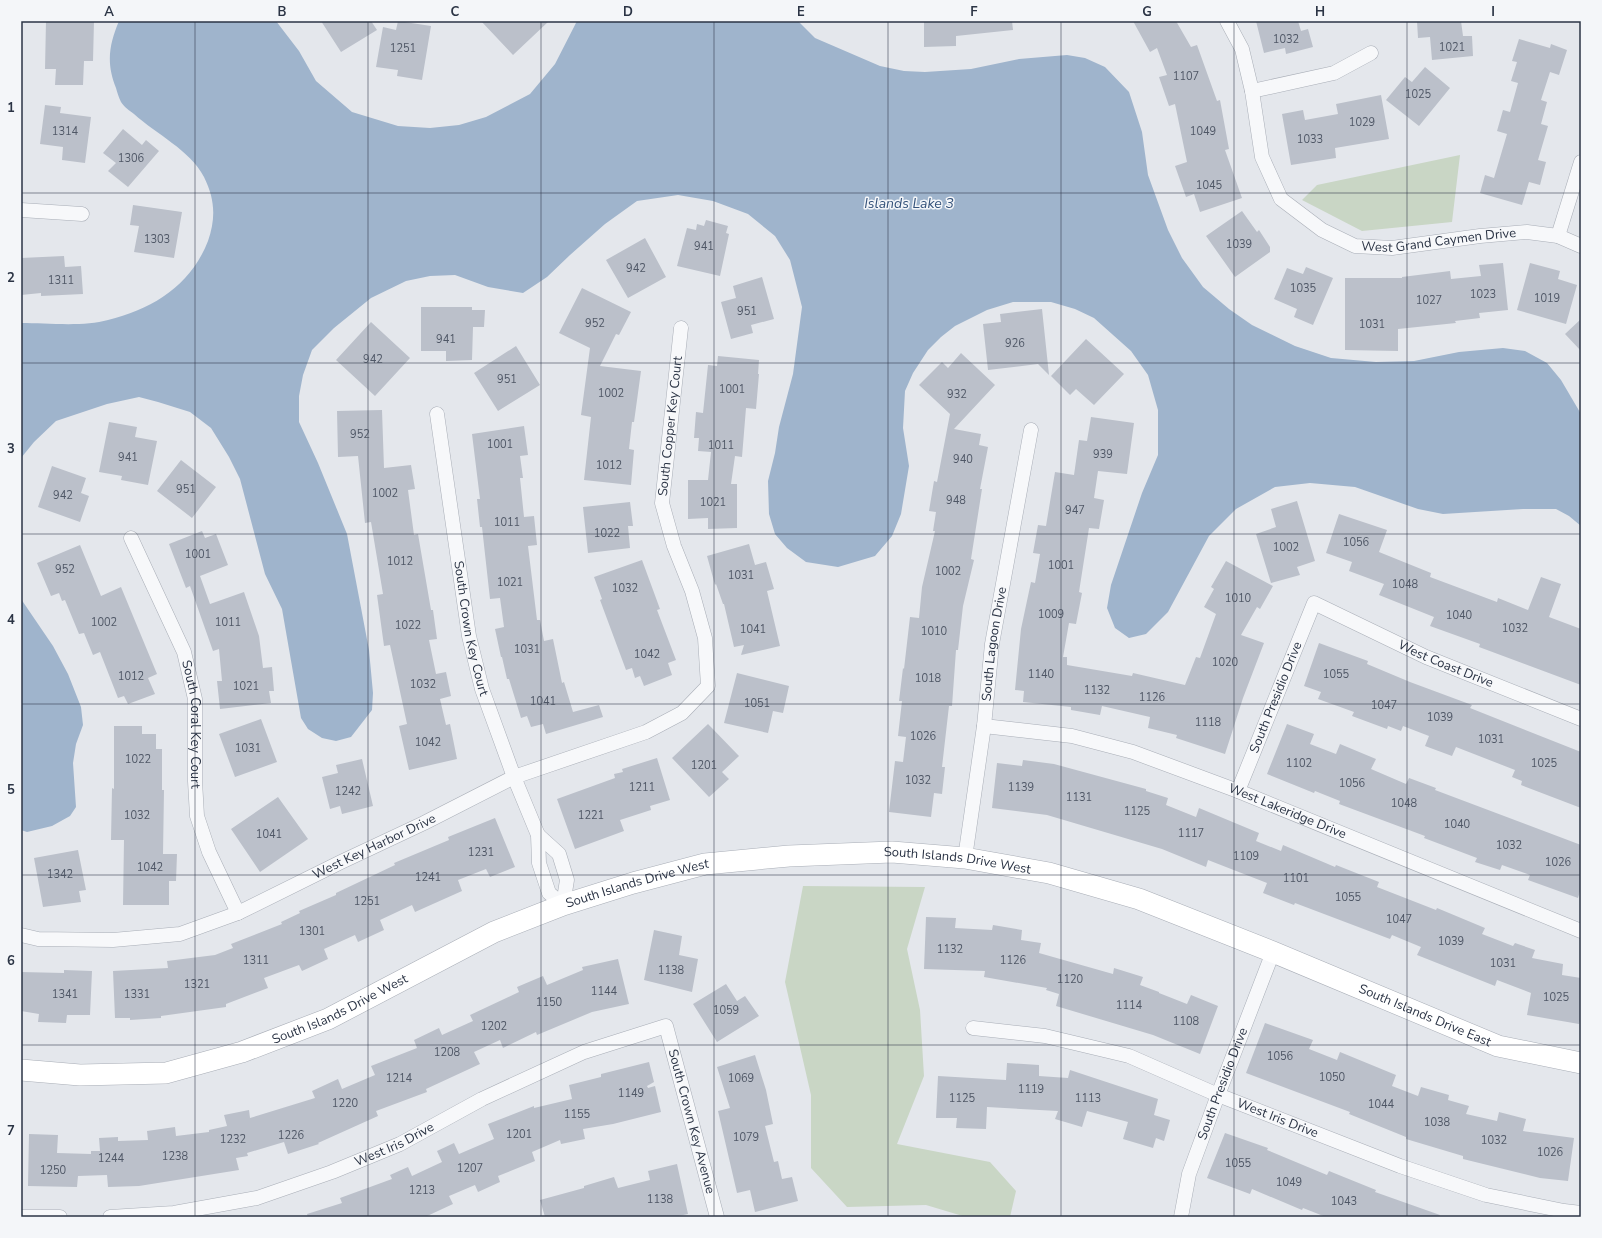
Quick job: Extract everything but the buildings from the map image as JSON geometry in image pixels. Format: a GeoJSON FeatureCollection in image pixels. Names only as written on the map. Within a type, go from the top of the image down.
{"type":"FeatureCollection","features":[{"type":"Feature","properties":{"kind":"street","name":"West Grand Caymen Drive"},"geometry":{"type":"LineString","coordinates":[[1227,21],[1242,49],[1252,91],[1262,157],[1281,199],[1322,230],[1355,246],[1392,248],[1480,236],[1527,232],[1558,236],[1581,246]]}},
{"type":"Feature","properties":{"kind":"street"},"geometry":{"type":"LineString","coordinates":[[1252,91],[1334,73],[1371,53]]}},
{"type":"Feature","properties":{"kind":"street"},"geometry":{"type":"LineString","coordinates":[[1558,236],[1581,162]]}},
{"type":"Feature","properties":{"kind":"street"},"geometry":{"type":"LineString","coordinates":[[21,210],[82,214]]}},
{"type":"Feature","properties":{"kind":"street","name":"South Copper Key Court"},"geometry":{"type":"LineString","coordinates":[[680,328],[662,504],[674,546],[692,591],[705,638],[708,686]]}},
{"type":"Feature","properties":{"kind":"street","name":"South Crown Key Court"},"geometry":{"type":"LineString","coordinates":[[436,414],[470,636],[482,689],[514,777],[538,835],[539,863],[550,893],[563,905]]}},
{"type":"Feature","properties":{"kind":"street","name":"South Lagoon Drive"},"geometry":{"type":"LineString","coordinates":[[965,858],[984,726],[992,644],[1031,430]]}},
{"type":"Feature","properties":{"kind":"street","name":"South Coral Key Court"},"geometry":{"type":"LineString","coordinates":[[131,538],[184,652],[195,699],[195,781],[197,816],[209,852],[238,913]]}},
{"type":"Feature","properties":{"kind":"street","name":"West Coast Drive"},"geometry":{"type":"LineString","coordinates":[[1314,603],[1426,656],[1581,719]]}},
{"type":"Feature","properties":{"kind":"street","name":"South Presidio Drive"},"geometry":{"type":"LineString","coordinates":[[1238,791],[1314,603]]}},
{"type":"Feature","properties":{"kind":"street","name":"West Key Harbor Drive"},"geometry":{"type":"LineString","coordinates":[[21,934],[38,939],[113,940],[180,934],[238,913],[424,823],[514,777],[646,732],[682,713],[708,686]]}},
{"type":"Feature","properties":{"kind":"street","name":"West Lakeridge Drive"},"geometry":{"type":"LineString","coordinates":[[984,726],[1072,736],[1133,752],[1238,791],[1581,931]]}},
{"type":"Feature","properties":{"kind":"street","name":"South Crown Key Court"},"geometry":{"type":"LineString","coordinates":[[538,835],[558,854],[567,880],[563,905]]}},
{"type":"Feature","properties":{"kind":"street","name":"South Islands Drive West"},"geometry":{"type":"LineString","coordinates":[[21,1070],[80,1075],[166,1073],[242,1052],[328,1020],[494,932],[563,905],[633,883],[705,864],[789,856],[892,852],[965,858],[1049,873],[1139,899],[1273,952]]}},
{"type":"Feature","properties":{"kind":"street","name":"South Presidio Drive"},"geometry":{"type":"LineString","coordinates":[[1181,1217],[1189,1174],[1273,952]]}},
{"type":"Feature","properties":{"kind":"street","name":"South Islands Drive East"},"geometry":{"type":"LineString","coordinates":[[1273,952],[1498,1046],[1581,1063]]}},
{"type":"Feature","properties":{"kind":"street","name":"West Iris Drive"},"geometry":{"type":"LineString","coordinates":[[110,1217],[174,1213],[258,1198],[332,1172],[400,1144],[482,1099],[584,1052],[666,1026]]}},
{"type":"Feature","properties":{"kind":"street","name":"South Crown Key Avenue"},"geometry":{"type":"LineString","coordinates":[[666,1026],[717,1217]]}},
{"type":"Feature","properties":{"kind":"street","name":"West Iris Drive"},"geometry":{"type":"LineString","coordinates":[[974,1028],[1045,1036],[1129,1056],[1218,1094],[1400,1166],[1486,1195],[1581,1213]]}},
{"type":"Feature","properties":{"kind":"street"},"geometry":{"type":"LineString","coordinates":[[21,1217],[60,1217]]}},
{"type":"Feature","properties":{"kind":"green space"},"geometry":{"type":"Polygon","coordinates":[[[1460,155],[1452,222],[1362,231],[1302,200],[1317,185],[1460,155]]]}},
{"type":"Feature","properties":{"kind":"green space"},"geometry":{"type":"Polygon","coordinates":[[[803,886],[925,887],[907,949],[920,1010],[924,1076],[897,1144],[990,1162],[1016,1191],[1010,1217],[966,1217],[926,1205],[847,1207],[811,1168],[811,1095],[785,982],[803,886]]]}},
{"type":"Feature","properties":{"kind":"water","name":"Islands Lake 3"},"geometry":{"type":"Polygon","coordinates":[[[119,21],[276,21],[299,51],[316,81],[352,112],[398,126],[430,128],[459,125],[486,117],[530,94],[555,64],[577,21],[798,21],[815,38],[880,66],[904,71],[925,72],[971,69],[1019,59],[1067,55],[1085,58],[1105,67],[1129,92],[1142,132],[1148,175],[1168,230],[1182,258],[1203,287],[1229,309],[1252,325],[1295,346],[1331,358],[1376,362],[1414,361],[1459,352],[1503,348],[1525,351],[1547,363],[1561,380],[1581,414],[1581,526],[1569,516],[1556,509],[1523,509],[1443,514],[1418,509],[1355,487],[1310,483],[1275,487],[1236,509],[1209,536],[1168,612],[1146,634],[1129,638],[1115,628],[1107,608],[1111,585],[1142,493],[1158,455],[1158,410],[1148,375],[1131,351],[1094,318],[1075,309],[1051,302],[1013,302],[987,310],[955,326],[928,350],[913,373],[905,391],[903,428],[909,466],[901,514],[892,536],[875,556],[838,567],[806,562],[787,548],[775,534],[769,514],[768,481],[775,453],[779,427],[793,374],[802,307],[790,260],[775,236],[748,214],[713,201],[678,195],[637,201],[605,224],[547,277],[523,293],[488,287],[455,275],[430,276],[406,281],[371,298],[334,328],[312,350],[303,375],[299,396],[299,422],[318,463],[347,534],[369,650],[373,693],[372,710],[351,737],[336,741],[322,738],[308,729],[301,718],[282,609],[265,574],[240,479],[229,457],[211,428],[190,412],[139,397],[107,404],[56,421],[34,442],[21,458],[21,323],[65,324],[98,322],[125,315],[155,302],[181,282],[192,270],[201,257],[211,233],[213,216],[212,201],[208,185],[198,167],[182,150],[127,109],[120,100],[113,79],[110,62],[111,46],[119,21]]]}},
{"type":"Feature","properties":{"kind":"water"},"geometry":{"type":"Polygon","coordinates":[[[21,599],[53,646],[68,674],[81,707],[83,725],[76,744],[73,763],[76,807],[70,816],[52,826],[27,832],[21,830],[21,599]]]}}]}
